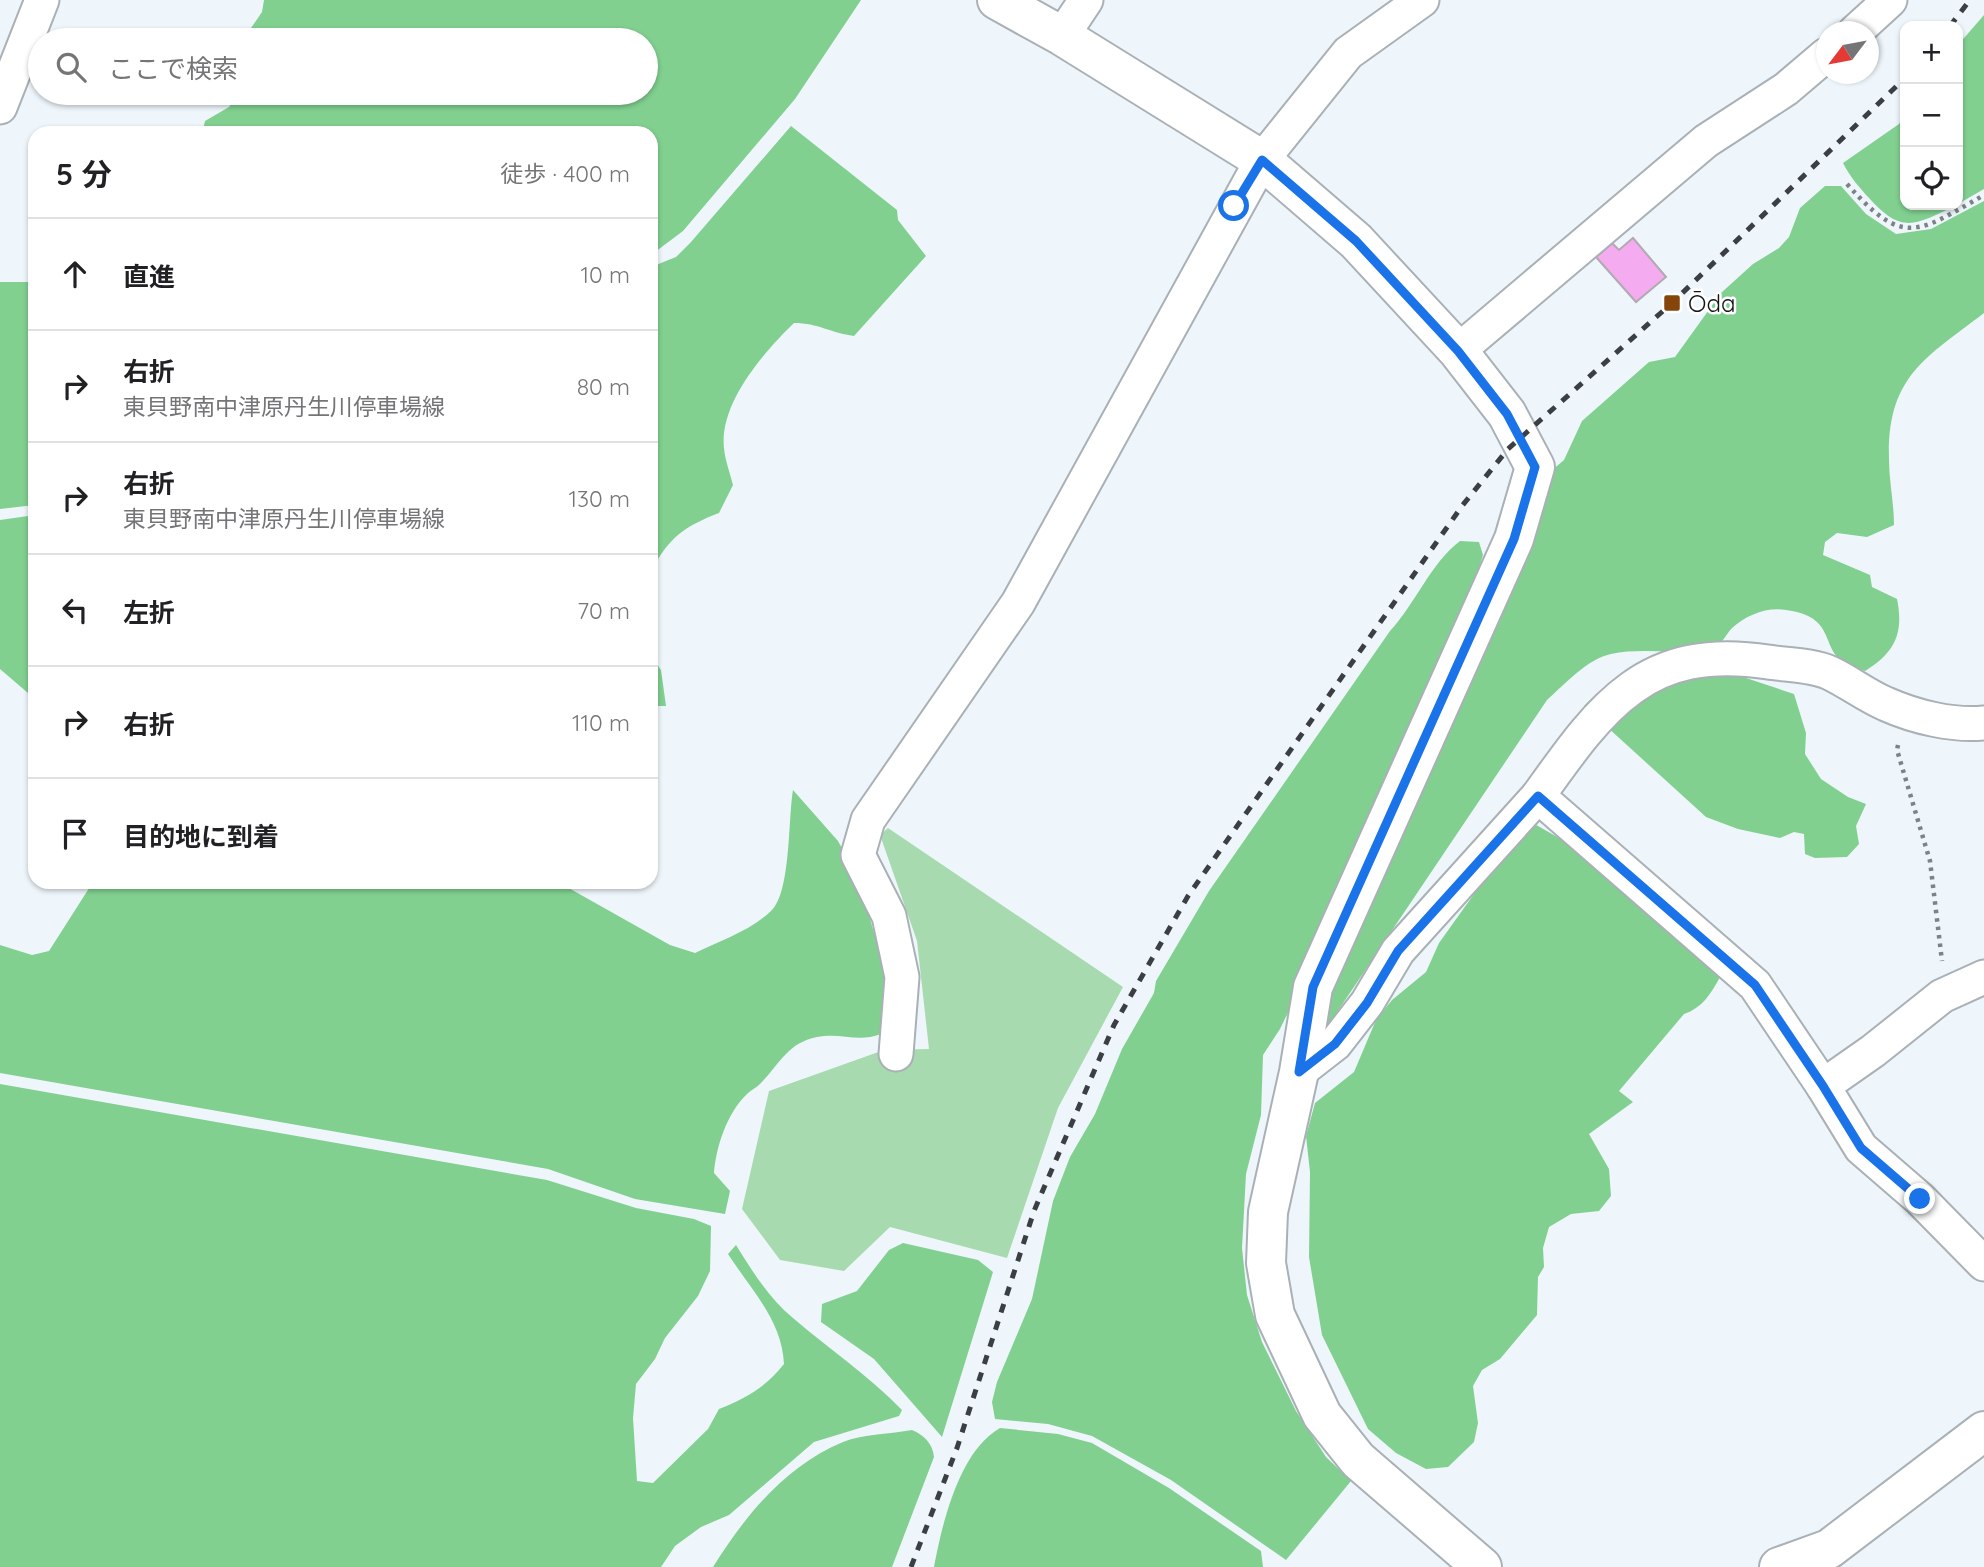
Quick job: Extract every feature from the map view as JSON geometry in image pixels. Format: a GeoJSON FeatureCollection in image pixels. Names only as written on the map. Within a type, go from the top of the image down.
{"type":"FeatureCollection","features":[{"type":"Feature","properties":{"kind":"main road"},"geometry":{"type":"LineString","coordinates":[[997,0],[1062,36],[1262,160],[1356,241],[1458,351],[1507,414],[1526,445],[1535,467],[1514,539],[1313,987],[1299,1072],[1268,1212],[1266,1263],[1275,1315],[1322,1415],[1358,1460],[1482,1567]]}},
{"type":"Feature","properties":{"kind":"main road"},"geometry":{"type":"LineString","coordinates":[[1779,1567],[1829,1549],[1984,1431]]}},
{"type":"Feature","properties":{"kind":"street"},"geometry":{"type":"LineString","coordinates":[[31,28],[42,0]]}},
{"type":"Feature","properties":{"kind":"street"},"geometry":{"type":"LineString","coordinates":[[1062,36],[1086,0]]}},
{"type":"Feature","properties":{"kind":"street"},"geometry":{"type":"LineString","coordinates":[[896,1054],[902,977],[889,916],[858,855],[868,820],[1018,603],[1262,160],[1348,53],[1422,0]]}},
{"type":"Feature","properties":{"kind":"street"},"geometry":{"type":"LineString","coordinates":[[1867,21],[1890,0]]}},
{"type":"Feature","properties":{"kind":"street"},"geometry":{"type":"LineString","coordinates":[[0,107],[28,36]]}},
{"type":"Feature","properties":{"kind":"street"},"geometry":{"type":"LineString","coordinates":[[1458,351],[1706,141],[1786,89],[1816,64]]}},
{"type":"Feature","properties":{"kind":"street"},"geometry":{"type":"LineString","coordinates":[[1299,1072],[1335,1044],[1367,1003],[1398,951],[1538,796],[1578,740],[1612,702],[1659,669],[1702,660],[1745,658],[1828,671],[1886,705],[1963,726],[1984,723]]}},
{"type":"Feature","properties":{"kind":"street"},"geometry":{"type":"LineString","coordinates":[[1538,796],[1755,985],[1861,1148],[1920,1199],[1984,1264]]}},
{"type":"Feature","properties":{"kind":"street"},"geometry":{"type":"LineString","coordinates":[[1823,1086],[1949,993],[1984,977]]}},
{"type":"Feature","properties":{"kind":"path"},"geometry":{"type":"LineString","coordinates":[[1847,184],[1872,212],[1889,225],[1903,229],[1926,226],[1984,195]]}},
{"type":"Feature","properties":{"kind":"path"},"geometry":{"type":"LineString","coordinates":[[1908,711],[1897,750],[1930,861],[1942,968],[1949,993]]}},
{"type":"Feature","properties":{"kind":"green space"},"geometry":{"type":"Polygon","coordinates":[[[264,0],[861,0],[795,99],[683,231],[658,250],[658,126],[204,126],[205,121],[230,105],[658,105],[658,28],[251,28],[262,12],[264,0]]]}},
{"type":"Feature","properties":{"kind":"green space"},"geometry":{"type":"Polygon","coordinates":[[[1984,15],[1984,189],[1963,201],[1963,84],[1963,39],[1984,15]]]}},
{"type":"Feature","properties":{"kind":"green space"},"geometry":{"type":"Polygon","coordinates":[[[1899,124],[1900,210],[1946,210],[1910,223],[1891,218],[1881,210],[1858,186],[1843,163],[1899,124]]]}},
{"type":"Feature","properties":{"kind":"green space"},"geometry":{"type":"Polygon","coordinates":[[[791,126],[897,210],[898,220],[926,256],[854,336],[794,323],[770,348],[736,396],[729,414],[724,431],[724,448],[733,485],[719,513],[679,534],[658,560],[658,264],[676,257],[791,126]]]}},
{"type":"Feature","properties":{"kind":"green space"},"geometry":{"type":"Polygon","coordinates":[[[1825,186],[1841,186],[1866,214],[1896,234],[1931,229],[1984,201],[1984,313],[1927,358],[1902,389],[1895,408],[1890,432],[1889,460],[1894,525],[1867,537],[1837,533],[1825,542],[1823,555],[1870,575],[1872,587],[1897,599],[1899,622],[1895,641],[1884,657],[1865,671],[1845,664],[1837,657],[1820,625],[1813,619],[1786,610],[1771,610],[1744,619],[1732,628],[1720,643],[1706,648],[1624,652],[1593,661],[1547,700],[1325,1030],[1322,1018],[1350,939],[1550,472],[1564,460],[1582,421],[1649,362],[1675,357],[1721,293],[1753,264],[1779,248],[1789,237],[1800,208],[1825,186]]]}},
{"type":"Feature","properties":{"kind":"green space"},"geometry":{"type":"Polygon","coordinates":[[[0,282],[28,282],[28,506],[0,509],[0,282]]]}},
{"type":"Feature","properties":{"kind":"green space"},"geometry":{"type":"Polygon","coordinates":[[[28,516],[28,693],[0,669],[0,520],[28,516]]]}},
{"type":"Feature","properties":{"kind":"green space"},"geometry":{"type":"Polygon","coordinates":[[[1460,541],[1479,542],[1483,555],[1474,584],[1299,990],[1280,1029],[1263,1055],[1261,1115],[1246,1174],[1242,1248],[1247,1295],[1262,1342],[1296,1411],[1326,1457],[1351,1481],[1286,1560],[1171,1480],[1092,1436],[1048,1424],[995,1419],[992,1402],[997,1382],[1032,1299],[1053,1201],[1070,1157],[1095,1114],[1122,1049],[1154,993],[1156,981],[1209,891],[1432,572],[1449,550],[1460,541]]]}},
{"type":"Feature","properties":{"kind":"green space"},"geometry":{"type":"Polygon","coordinates":[[[658,666],[661,670],[666,706],[658,706],[658,666]]]}},
{"type":"Feature","properties":{"kind":"green space"},"geometry":{"type":"Polygon","coordinates":[[[1731,673],[1794,694],[1806,733],[1805,754],[1821,779],[1848,797],[1866,804],[1856,826],[1859,844],[1847,857],[1815,858],[1805,854],[1804,834],[1794,832],[1780,838],[1738,829],[1706,817],[1584,706],[1606,687],[1626,679],[1731,673]]]}},
{"type":"Feature","properties":{"kind":"green space"},"geometry":{"type":"Polygon","coordinates":[[[793,790],[838,841],[858,877],[889,985],[881,1034],[864,1038],[817,1037],[798,1044],[740,1102],[724,1131],[715,1163],[714,1173],[730,1191],[725,1214],[635,1199],[548,1169],[0,1073],[0,945],[32,955],[49,951],[89,889],[570,889],[670,945],[695,953],[754,924],[771,911],[782,889],[788,855],[793,790]]]}},
{"type":"Feature","properties":{"kind":"green space"},"geometry":{"type":"Polygon","coordinates":[[[1531,822],[1566,842],[1715,969],[1720,977],[1705,1000],[1684,1014],[1619,1091],[1633,1102],[1589,1134],[1609,1169],[1611,1196],[1599,1211],[1571,1214],[1549,1227],[1543,1248],[1544,1267],[1538,1277],[1537,1315],[1500,1359],[1482,1370],[1473,1386],[1478,1423],[1474,1442],[1448,1467],[1426,1469],[1396,1453],[1368,1429],[1322,1335],[1309,1257],[1310,1172],[1306,1136],[1315,1103],[1354,1072],[1376,1020],[1392,1000],[1426,972],[1439,943],[1504,852],[1531,822]]]}},
{"type":"Feature","properties":{"kind":"green space"},"geometry":{"type":"Polygon","coordinates":[[[888,828],[1123,987],[1058,1108],[1007,1258],[890,1227],[844,1271],[780,1260],[742,1209],[769,1091],[884,1050],[929,1049],[917,941],[880,835],[888,828]]]}},
{"type":"Feature","properties":{"kind":"green space"},"geometry":{"type":"Polygon","coordinates":[[[0,1084],[547,1180],[636,1208],[694,1219],[711,1226],[710,1271],[698,1296],[665,1338],[655,1359],[636,1384],[633,1418],[637,1481],[653,1483],[708,1429],[719,1409],[755,1391],[784,1364],[778,1333],[771,1319],[728,1254],[736,1245],[762,1284],[784,1310],[876,1385],[902,1410],[899,1416],[814,1442],[729,1515],[701,1527],[675,1546],[661,1567],[0,1567],[0,1084]]]}},
{"type":"Feature","properties":{"kind":"green space"},"geometry":{"type":"Polygon","coordinates":[[[903,1243],[978,1260],[993,1272],[942,1437],[874,1359],[821,1322],[822,1304],[857,1291],[889,1250],[903,1243]]]}},
{"type":"Feature","properties":{"kind":"green space"},"geometry":{"type":"Polygon","coordinates":[[[1000,1428],[1058,1434],[1092,1443],[1169,1488],[1261,1551],[1263,1567],[934,1567],[948,1510],[963,1471],[986,1439],[1000,1428]]]}},
{"type":"Feature","properties":{"kind":"green space"},"geometry":{"type":"Polygon","coordinates":[[[912,1430],[927,1440],[934,1457],[892,1567],[713,1567],[753,1511],[768,1494],[803,1464],[851,1439],[912,1430]]]}},
{"type":"Feature","properties":{"kind":"building"},"geometry":{"type":"Polygon","coordinates":[[[1633,238],[1666,277],[1636,302],[1596,257],[1612,243],[1619,250],[1633,238]]]}},
{"type":"Feature","properties":{"kind":"railway"},"geometry":{"type":"LineString","coordinates":[[1954,21],[1970,0]]}},
{"type":"Feature","properties":{"kind":"railway"},"geometry":{"type":"LineString","coordinates":[[911,1567],[957,1448],[1034,1211],[1114,1025],[1188,896],[1462,506],[1508,449],[1672,303],[1900,83]]}},
{"type":"Feature","properties":{"kind":"place","name":"Ōda"},"geometry":{"type":"Point","coordinates":[1672,303]}},
{"type":"Feature","properties":{"kind":"route"},"geometry":{"type":"LineString","coordinates":[[1234,206],[1262,160],[1356,241],[1458,351],[1507,414],[1531,454],[1535,467],[1514,539],[1313,987],[1299,1072],[1335,1044],[1367,1003],[1398,951],[1538,796],[1755,985],[1861,1148],[1920,1199]]}}]}
